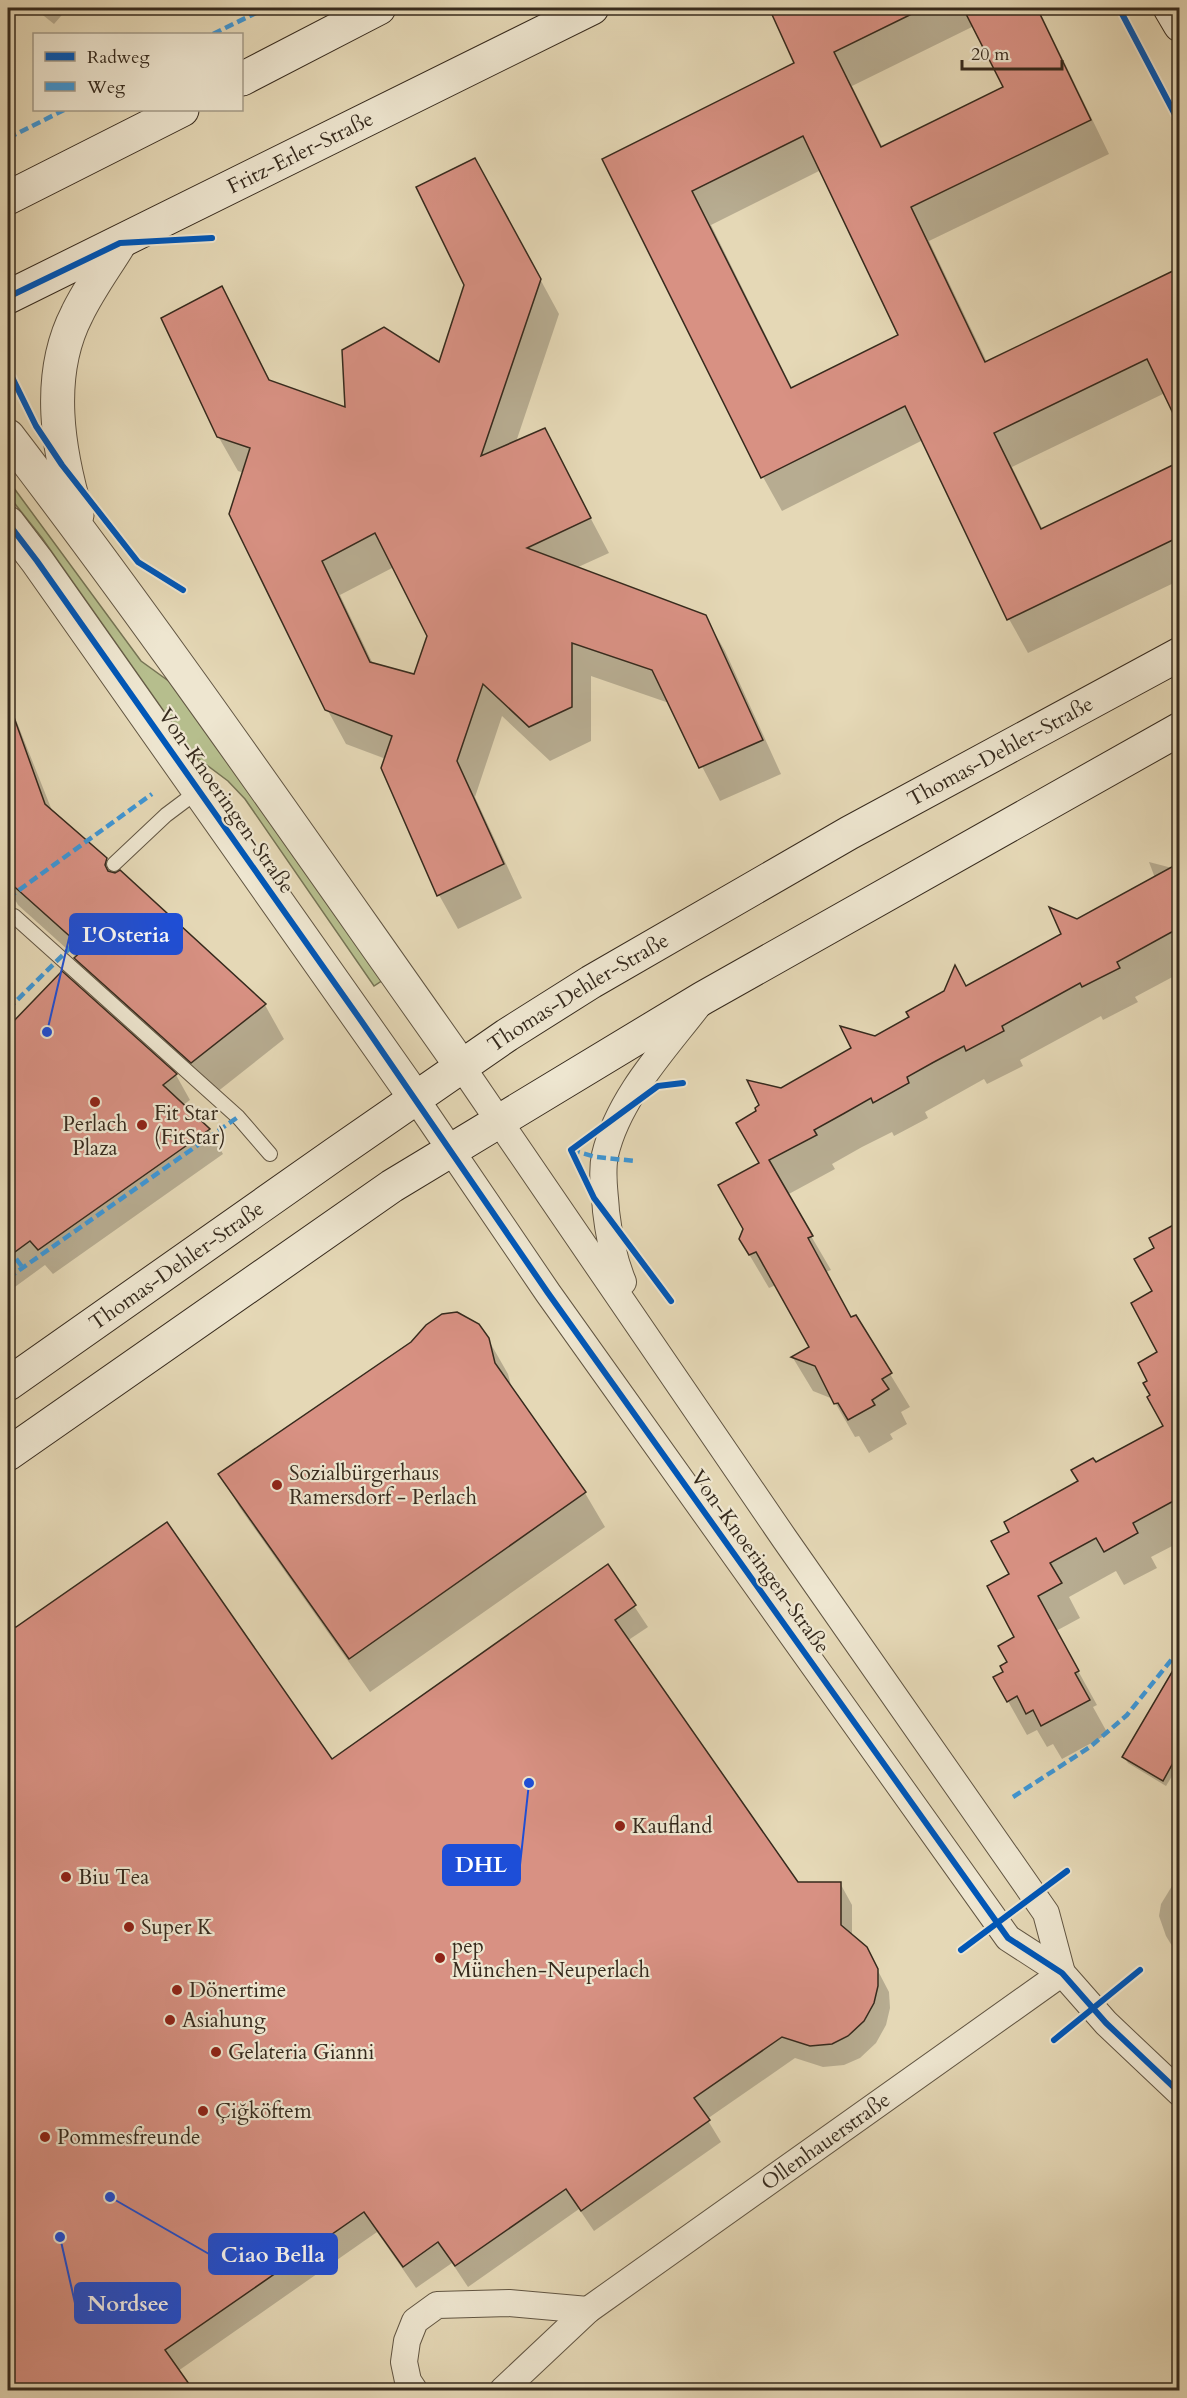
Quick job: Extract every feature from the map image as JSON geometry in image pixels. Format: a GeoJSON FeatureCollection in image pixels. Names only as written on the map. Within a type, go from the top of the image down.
{"type":"FeatureCollection","features":[{"type":"Feature","properties":{"kind":"main road"},"geometry":{"type":"LineString","coordinates":[[243,78],[379,8]]}},
{"type":"Feature","properties":{"kind":"main road","name":"Fritz-Erler-Straße"},"geometry":{"type":"LineString","coordinates":[[8,297],[591,8]]}},
{"type":"Feature","properties":{"kind":"main road"},"geometry":{"type":"LineString","coordinates":[[1170,8],[1179,25]]}},
{"type":"Feature","properties":{"kind":"main road"},"geometry":{"type":"LineString","coordinates":[[8,198],[180,111]]}},
{"type":"Feature","properties":{"kind":"main road"},"geometry":{"type":"LineString","coordinates":[[83,534],[62,465],[57,404],[61,364],[76,315],[120,243]]}},
{"type":"Feature","properties":{"kind":"main road","name":"Von-Knoeringen-Straße"},"geometry":{"type":"LineString","coordinates":[[8,436],[83,534],[462,1067]]}},
{"type":"Feature","properties":{"kind":"main road","name":"Von-Knoeringen-Straße"},"geometry":{"type":"LineString","coordinates":[[8,524],[37,561],[416,1099]]}},
{"type":"Feature","properties":{"kind":"main road","name":"Thomas-Dehler-Straße"},"geometry":{"type":"LineString","coordinates":[[8,1384],[462,1067],[591,982],[724,903],[1179,654]]}},
{"type":"Feature","properties":{"kind":"main road"},"geometry":{"type":"LineString","coordinates":[[8,1454],[392,1186],[703,998],[1179,729]]}},
{"type":"Feature","properties":{"kind":"street","name":"Von-Knoeringen-Straße"},"geometry":{"type":"LineString","coordinates":[[642,1327],[612,1254],[603,1176],[605,1157],[612,1132],[643,1077],[703,998]]}},
{"type":"Feature","properties":{"kind":"street","name":"Von-Knoeringen-Straße"},"geometry":{"type":"LineString","coordinates":[[462,1067],[642,1327],[784,1538],[1046,1913],[1062,1973]]}},
{"type":"Feature","properties":{"kind":"street","name":"Von-Knoeringen-Straße"},"geometry":{"type":"LineString","coordinates":[[416,1099],[548,1293],[1008,1938],[1062,1973]]}},
{"type":"Feature","properties":{"kind":"street"},"geometry":{"type":"LineString","coordinates":[[1062,1973],[1106,2023],[1179,2093]]}},
{"type":"Feature","properties":{"kind":"street","name":"Ollenhauerstraße"},"geometry":{"type":"LineString","coordinates":[[503,2391],[588,2310],[1062,1973]]}},
{"type":"Feature","properties":{"kind":"street"},"geometry":{"type":"LineString","coordinates":[[414,2391],[408,2381],[404,2362],[407,2341],[415,2321],[437,2305],[509,2303],[588,2310]]}},
{"type":"Feature","properties":{"kind":"lane"},"geometry":{"type":"LineString","coordinates":[[114,864],[166,815],[198,791]]}},
{"type":"Feature","properties":{"kind":"lane"},"geometry":{"type":"LineString","coordinates":[[14,916],[238,1117],[270,1154]]}},
{"type":"Feature","properties":{"kind":"green space"},"geometry":{"type":"Polygon","coordinates":[[[8,480],[141,661],[181,690],[383,980],[374,986],[245,799],[228,781],[196,757],[42,538],[8,495],[8,480]]]}},
{"type":"Feature","properties":{"kind":"building"},"geometry":{"type":"Polygon","coordinates":[[[769,8],[924,8],[834,52],[881,147],[1003,87],[963,8],[1037,8],[1091,120],[911,207],[985,362],[1179,268],[1179,426],[1147,359],[994,433],[1041,529],[1179,462],[1179,537],[1007,620],[905,406],[761,478],[602,159],[794,63],[769,8]],[[803,136],[692,191],[791,388],[898,335],[803,136]]]}},
{"type":"Feature","properties":{"kind":"building"},"geometry":{"type":"Polygon","coordinates":[[[475,158],[541,279],[481,456],[545,428],[591,518],[527,548],[706,615],[763,740],[699,768],[652,670],[572,643],[572,707],[529,727],[483,684],[457,761],[504,864],[437,896],[381,768],[392,736],[325,710],[229,514],[250,448],[217,437],[161,318],[222,286],[269,380],[345,407],[342,350],[384,327],[439,362],[464,285],[416,187],[475,158]],[[375,533],[322,561],[370,662],[414,674],[427,636],[375,533]]]}},
{"type":"Feature","properties":{"kind":"building"},"geometry":{"type":"Polygon","coordinates":[[[11,709],[45,804],[107,858],[105,865],[108,871],[115,873],[120,870],[266,1004],[191,1063],[74,958],[84,949],[8,881],[8,710],[11,709]]]}},
{"type":"Feature","properties":{"kind":"building"},"geometry":{"type":"Polygon","coordinates":[[[1179,863],[1179,928],[1117,962],[1120,968],[1082,987],[1080,983],[1002,1026],[1004,1031],[966,1051],[964,1046],[934,1062],[907,1077],[909,1083],[873,1103],[871,1098],[814,1130],[817,1135],[769,1160],[813,1236],[808,1238],[851,1317],[856,1315],[892,1373],[882,1379],[889,1389],[872,1400],[875,1405],[848,1420],[838,1403],[834,1404],[815,1366],[791,1357],[809,1347],[756,1252],[749,1255],[739,1239],[743,1229],[718,1185],[759,1163],[736,1123],[756,1111],[755,1108],[759,1105],[747,1080],[781,1088],[851,1048],[840,1026],[875,1036],[909,1017],[906,1012],[944,991],[955,965],[966,986],[1061,934],[1049,907],[1077,919],[1179,863]]]}},
{"type":"Feature","properties":{"kind":"building","name":"Perlach Plaza"},"geometry":{"type":"Polygon","coordinates":[[[62,971],[177,1074],[163,1085],[210,1129],[38,1250],[30,1241],[8,1257],[8,1027],[62,971]]]}},
{"type":"Feature","properties":{"kind":"building"},"geometry":{"type":"Polygon","coordinates":[[[1179,1222],[1179,1498],[1133,1523],[1138,1533],[1104,1552],[1096,1538],[1050,1563],[1062,1583],[1038,1596],[1079,1671],[1075,1673],[1090,1700],[1041,1726],[1033,1710],[1026,1714],[1017,1696],[1007,1702],[993,1677],[1003,1672],[1000,1666],[1007,1662],[998,1646],[1014,1637],[987,1586],[1009,1574],[991,1541],[1009,1532],[1004,1522],[1078,1481],[1071,1470],[1093,1458],[1096,1462],[1163,1426],[1147,1397],[1150,1395],[1143,1383],[1147,1381],[1138,1363],[1157,1352],[1131,1303],[1152,1291],[1134,1259],[1154,1248],[1149,1238],[1179,1222]]]}},
{"type":"Feature","properties":{"kind":"building","name":"Sozialbürgerhaus Ramersdorf - Perlach"},"geometry":{"type":"Polygon","coordinates":[[[457,1312],[479,1324],[489,1338],[495,1363],[586,1492],[349,1659],[218,1474],[411,1342],[426,1325],[442,1314],[457,1312]]]}},
{"type":"Feature","properties":{"kind":"building","name":"pep München-Neuperlach"},"geometry":{"type":"Polygon","coordinates":[[[167,1522],[332,1759],[608,1564],[636,1605],[615,1620],[798,1882],[841,1882],[841,1925],[867,1947],[878,1969],[878,1986],[874,2003],[864,2021],[848,2036],[832,2044],[810,2046],[782,2037],[694,2098],[710,2120],[581,2211],[566,2189],[455,2266],[438,2242],[403,2267],[364,2212],[165,2350],[194,2391],[8,2391],[8,1627],[16,1627],[167,1522]]]}},
{"type":"Feature","properties":{"kind":"building"},"geometry":{"type":"Polygon","coordinates":[[[1179,1660],[1179,1752],[1163,1781],[1122,1757],[1179,1660]]]}},
{"type":"Feature","properties":{"kind":"marked path"},"geometry":{"type":"LineString","coordinates":[[215,33],[266,8]]}},
{"type":"Feature","properties":{"kind":"marked path"},"geometry":{"type":"LineString","coordinates":[[8,138],[62,111]]}},
{"type":"Feature","properties":{"kind":"marked path"},"geometry":{"type":"LineString","coordinates":[[8,898],[152,794]]}},
{"type":"Feature","properties":{"kind":"marked path"},"geometry":{"type":"LineString","coordinates":[[8,921],[14,916]]}},
{"type":"Feature","properties":{"kind":"marked path"},"geometry":{"type":"LineString","coordinates":[[8,1009],[76,942]]}},
{"type":"Feature","properties":{"kind":"marked path"},"geometry":{"type":"LineString","coordinates":[[8,1278],[238,1117]]}},
{"type":"Feature","properties":{"kind":"marked path"},"geometry":{"type":"LineString","coordinates":[[571,1150],[596,1157],[635,1161]]}},
{"type":"Feature","properties":{"kind":"marked path"},"geometry":{"type":"LineString","coordinates":[[8,1248],[23,1268]]}},
{"type":"Feature","properties":{"kind":"marked path"},"geometry":{"type":"LineString","coordinates":[[1013,1797],[1090,1747],[1127,1715],[1180,1649]]}},
{"type":"Feature","properties":{"kind":"cycle path"},"geometry":{"type":"LineString","coordinates":[[1119,8],[1180,124]]}},
{"type":"Feature","properties":{"kind":"cycle path"},"geometry":{"type":"LineString","coordinates":[[8,297],[120,243],[212,238]]}},
{"type":"Feature","properties":{"kind":"cycle path"},"geometry":{"type":"LineString","coordinates":[[8,369],[36,426],[62,465],[138,562],[183,590]]}},
{"type":"Feature","properties":{"kind":"cycle path"},"geometry":{"type":"LineString","coordinates":[[8,523],[362,1022],[548,1293],[1008,1938],[1062,1973],[1106,2023],[1180,2093]]}},
{"type":"Feature","properties":{"kind":"cycle path"},"geometry":{"type":"LineString","coordinates":[[671,1301],[594,1198],[571,1150],[658,1086],[683,1083]]}},
{"type":"Feature","properties":{"kind":"cycle path"},"geometry":{"type":"LineString","coordinates":[[961,1950],[1067,1871]]}},
{"type":"Feature","properties":{"kind":"cycle path"},"geometry":{"type":"LineString","coordinates":[[1054,2040],[1140,1970]]}},
{"type":"Feature","properties":{"kind":"place","name":"L'Osteria"},"geometry":{"type":"Point","coordinates":[47,1032]}},
{"type":"Feature","properties":{"kind":"place","name":"Perlach Plaza"},"geometry":{"type":"Point","coordinates":[95,1102]}},
{"type":"Feature","properties":{"kind":"place","name":"Fit Star (FitStar)"},"geometry":{"type":"Point","coordinates":[142,1125]}},
{"type":"Feature","properties":{"kind":"place","name":"Sozialbürgerhaus Ramersdorf - Perlach"},"geometry":{"type":"Point","coordinates":[277,1485]}},
{"type":"Feature","properties":{"kind":"place","name":"DHL"},"geometry":{"type":"Point","coordinates":[529,1783]}},
{"type":"Feature","properties":{"kind":"place","name":"Kaufland"},"geometry":{"type":"Point","coordinates":[620,1826]}},
{"type":"Feature","properties":{"kind":"place","name":"Biu Tea"},"geometry":{"type":"Point","coordinates":[66,1877]}},
{"type":"Feature","properties":{"kind":"place","name":"Super K"},"geometry":{"type":"Point","coordinates":[129,1927]}},
{"type":"Feature","properties":{"kind":"place","name":"pep München-Neuperlach"},"geometry":{"type":"Point","coordinates":[440,1958]}},
{"type":"Feature","properties":{"kind":"place","name":"Dönertime"},"geometry":{"type":"Point","coordinates":[177,1990]}},
{"type":"Feature","properties":{"kind":"place","name":"Asiahung"},"geometry":{"type":"Point","coordinates":[170,2020]}},
{"type":"Feature","properties":{"kind":"place","name":"Gelateria Gianni"},"geometry":{"type":"Point","coordinates":[216,2052]}},
{"type":"Feature","properties":{"kind":"place","name":"Çiğköftem"},"geometry":{"type":"Point","coordinates":[203,2111]}},
{"type":"Feature","properties":{"kind":"place","name":"Pommesfreunde"},"geometry":{"type":"Point","coordinates":[45,2137]}},
{"type":"Feature","properties":{"kind":"place","name":"Ciao Bella"},"geometry":{"type":"Point","coordinates":[110,2197]}},
{"type":"Feature","properties":{"kind":"place","name":"Nordsee"},"geometry":{"type":"Point","coordinates":[60,2237]}}]}
